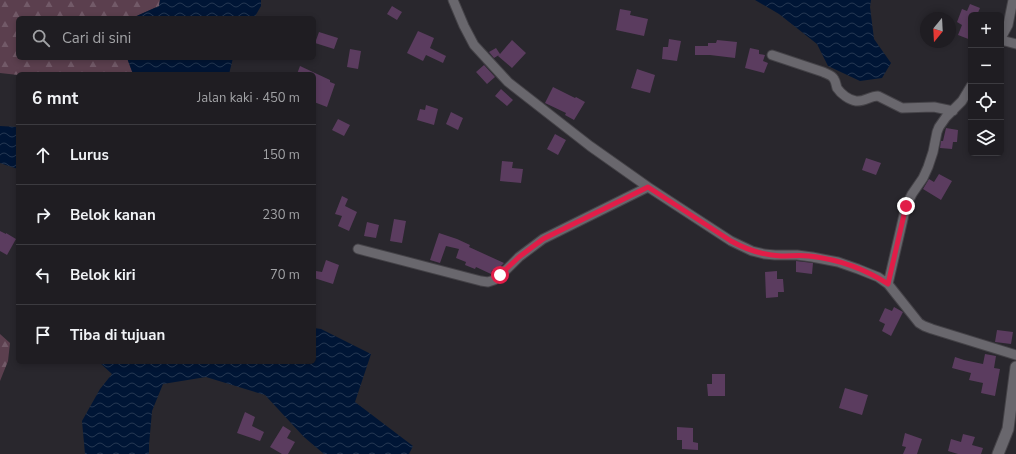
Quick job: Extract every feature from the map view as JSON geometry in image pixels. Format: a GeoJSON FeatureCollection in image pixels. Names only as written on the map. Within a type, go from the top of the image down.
{"type":"FeatureCollection","features":[{"type":"Feature","properties":{"kind":"street"},"geometry":{"type":"LineString","coordinates":[[453,0],[474,45],[508,82],[590,146],[648,187],[731,241],[752,251],[764,254],[812,257],[838,262],[871,274],[888,284],[919,323],[924,326],[932,330],[1016,355]]}},
{"type":"Feature","properties":{"kind":"street"},"geometry":{"type":"LineString","coordinates":[[1004,33],[1008,25],[1013,0]]}},
{"type":"Feature","properties":{"kind":"street"},"geometry":{"type":"LineString","coordinates":[[1004,40],[1016,44]]}},
{"type":"Feature","properties":{"kind":"street"},"geometry":{"type":"LineString","coordinates":[[772,55],[824,72],[834,78],[837,88],[842,94],[856,101],[863,101],[874,96],[882,98],[902,108],[934,107],[953,111]]}},
{"type":"Feature","properties":{"kind":"street"},"geometry":{"type":"LineString","coordinates":[[888,284],[906,206],[928,167],[939,127],[962,101],[968,91]]}},
{"type":"Feature","properties":{"kind":"street"},"geometry":{"type":"LineString","coordinates":[[358,249],[488,282],[494,280],[519,257],[543,239],[648,187]]}},
{"type":"Feature","properties":{"kind":"street"},"geometry":{"type":"LineString","coordinates":[[998,454],[1008,429],[1016,367]]}},
{"type":"Feature","properties":{"kind":"green space"},"geometry":{"type":"Polygon","coordinates":[[[0,0],[160,0],[159,6],[136,16],[16,16],[16,60],[128,60],[132,72],[16,72],[16,75],[0,73],[0,0]]]}},
{"type":"Feature","properties":{"kind":"green space"},"geometry":{"type":"Polygon","coordinates":[[[0,334],[10,343],[8,361],[0,381],[0,334]]]}},
{"type":"Feature","properties":{"kind":"water"},"geometry":{"type":"Polygon","coordinates":[[[160,0],[261,0],[261,6],[255,16],[136,16],[159,6],[160,0]]]}},
{"type":"Feature","properties":{"kind":"water"},"geometry":{"type":"Polygon","coordinates":[[[755,0],[871,0],[870,7],[874,39],[891,63],[882,78],[860,81],[828,66],[817,44],[779,14],[755,0]]]}},
{"type":"Feature","properties":{"kind":"water"},"geometry":{"type":"Polygon","coordinates":[[[128,60],[232,60],[230,72],[132,72],[128,60]]]}},
{"type":"Feature","properties":{"kind":"water"},"geometry":{"type":"Polygon","coordinates":[[[0,126],[16,127],[16,168],[0,163],[0,126]]]}},
{"type":"Feature","properties":{"kind":"water"},"geometry":{"type":"Polygon","coordinates":[[[316,328],[321,329],[371,354],[355,402],[413,446],[409,454],[324,454],[304,437],[265,395],[206,377],[163,384],[152,411],[149,454],[85,454],[82,421],[100,389],[112,374],[101,364],[316,364],[316,328]]]}},
{"type":"Feature","properties":{"kind":"building"},"geometry":{"type":"Polygon","coordinates":[[[970,4],[980,8],[978,12],[968,12],[968,39],[958,35],[962,25],[957,22],[962,9],[967,11],[970,4]]]}},
{"type":"Feature","properties":{"kind":"building"},"geometry":{"type":"Polygon","coordinates":[[[392,6],[402,12],[397,20],[387,14],[392,6]]]}},
{"type":"Feature","properties":{"kind":"building"},"geometry":{"type":"Polygon","coordinates":[[[620,9],[631,11],[630,15],[648,19],[644,36],[616,30],[620,9]]]}},
{"type":"Feature","properties":{"kind":"building"},"geometry":{"type":"Polygon","coordinates":[[[418,31],[434,38],[430,48],[446,56],[443,63],[426,55],[423,61],[407,53],[418,31]]]}},
{"type":"Feature","properties":{"kind":"building"},"geometry":{"type":"Polygon","coordinates":[[[319,32],[338,38],[334,49],[316,43],[319,32]]]}},
{"type":"Feature","properties":{"kind":"building"},"geometry":{"type":"Polygon","coordinates":[[[669,39],[681,41],[677,61],[662,59],[663,47],[668,47],[669,39]]]}},
{"type":"Feature","properties":{"kind":"building"},"geometry":{"type":"Polygon","coordinates":[[[512,40],[526,53],[512,68],[498,56],[499,55],[494,58],[489,52],[496,48],[500,54],[512,40]]]}},
{"type":"Feature","properties":{"kind":"building"},"geometry":{"type":"Polygon","coordinates":[[[717,40],[737,42],[735,58],[695,55],[695,46],[708,46],[708,43],[716,43],[717,40]]]}},
{"type":"Feature","properties":{"kind":"building"},"geometry":{"type":"Polygon","coordinates":[[[750,48],[759,50],[759,54],[765,55],[763,61],[768,63],[764,73],[745,68],[750,48]]]}},
{"type":"Feature","properties":{"kind":"building"},"geometry":{"type":"Polygon","coordinates":[[[350,49],[361,51],[358,69],[347,67],[350,49]]]}},
{"type":"Feature","properties":{"kind":"building"},"geometry":{"type":"Polygon","coordinates":[[[484,65],[495,77],[487,84],[476,72],[484,65]]]}},
{"type":"Feature","properties":{"kind":"building"},"geometry":{"type":"Polygon","coordinates":[[[300,66],[313,72],[298,72],[300,66]]]}},
{"type":"Feature","properties":{"kind":"building"},"geometry":{"type":"Polygon","coordinates":[[[637,69],[655,75],[650,93],[631,88],[637,69]]]}},
{"type":"Feature","properties":{"kind":"building"},"geometry":{"type":"Polygon","coordinates":[[[316,73],[335,84],[327,107],[316,103],[316,73]]]}},
{"type":"Feature","properties":{"kind":"building"},"geometry":{"type":"Polygon","coordinates":[[[553,87],[585,102],[574,120],[565,115],[566,113],[545,103],[553,87]]]}},
{"type":"Feature","properties":{"kind":"building"},"geometry":{"type":"Polygon","coordinates":[[[501,89],[513,100],[507,106],[495,96],[501,89]]]}},
{"type":"Feature","properties":{"kind":"building"},"geometry":{"type":"Polygon","coordinates":[[[426,105],[438,109],[434,125],[417,120],[420,109],[425,110],[426,105]]]}},
{"type":"Feature","properties":{"kind":"building"},"geometry":{"type":"Polygon","coordinates":[[[451,112],[463,118],[458,130],[446,124],[451,112]]]}},
{"type":"Feature","properties":{"kind":"building"},"geometry":{"type":"Polygon","coordinates":[[[338,119],[350,125],[344,136],[332,130],[338,119]]]}},
{"type":"Feature","properties":{"kind":"building"},"geometry":{"type":"Polygon","coordinates":[[[946,128],[958,130],[957,142],[953,142],[952,149],[940,148],[946,128]]]}},
{"type":"Feature","properties":{"kind":"building"},"geometry":{"type":"Polygon","coordinates":[[[555,134],[566,140],[558,155],[547,149],[555,134]]]}},
{"type":"Feature","properties":{"kind":"building"},"geometry":{"type":"Polygon","coordinates":[[[866,158],[881,163],[876,175],[862,170],[866,158]]]}},
{"type":"Feature","properties":{"kind":"building"},"geometry":{"type":"Polygon","coordinates":[[[502,161],[513,162],[512,168],[523,169],[521,183],[500,181],[502,161]]]}},
{"type":"Feature","properties":{"kind":"building"},"geometry":{"type":"Polygon","coordinates":[[[939,174],[952,181],[941,200],[923,189],[929,179],[934,182],[939,174]]]}},
{"type":"Feature","properties":{"kind":"building"},"geometry":{"type":"Polygon","coordinates":[[[342,196],[348,199],[345,206],[357,212],[349,231],[338,226],[342,216],[335,214],[342,196]]]}},
{"type":"Feature","properties":{"kind":"building"},"geometry":{"type":"Polygon","coordinates":[[[394,219],[406,221],[402,243],[390,241],[394,219]]]}},
{"type":"Feature","properties":{"kind":"building"},"geometry":{"type":"Polygon","coordinates":[[[367,222],[379,225],[376,238],[364,236],[367,222]]]}},
{"type":"Feature","properties":{"kind":"building"},"geometry":{"type":"Polygon","coordinates":[[[0,231],[16,239],[7,255],[0,251],[0,231]]]}},
{"type":"Feature","properties":{"kind":"building"},"geometry":{"type":"Polygon","coordinates":[[[439,233],[470,245],[469,247],[504,263],[495,272],[492,270],[491,274],[476,267],[475,269],[465,265],[466,262],[456,258],[459,249],[446,246],[440,263],[430,260],[439,233]]]}},
{"type":"Feature","properties":{"kind":"building"},"geometry":{"type":"Polygon","coordinates":[[[326,260],[339,265],[333,284],[316,279],[316,271],[322,272],[326,260]]]}},
{"type":"Feature","properties":{"kind":"building"},"geometry":{"type":"Polygon","coordinates":[[[796,261],[813,263],[812,274],[796,272],[796,261]]]}},
{"type":"Feature","properties":{"kind":"building"},"geometry":{"type":"Polygon","coordinates":[[[777,271],[777,279],[783,279],[784,292],[778,292],[778,297],[766,298],[765,272],[777,271]]]}},
{"type":"Feature","properties":{"kind":"building"},"geometry":{"type":"Polygon","coordinates":[[[894,307],[903,312],[891,336],[882,331],[885,324],[879,321],[885,308],[892,311],[894,307]]]}},
{"type":"Feature","properties":{"kind":"building"},"geometry":{"type":"Polygon","coordinates":[[[997,330],[1013,332],[1011,344],[995,342],[997,330]]]}},
{"type":"Feature","properties":{"kind":"building"},"geometry":{"type":"Polygon","coordinates":[[[985,354],[996,356],[994,368],[1000,369],[995,396],[981,393],[983,383],[969,380],[971,373],[952,368],[955,357],[983,364],[985,354]]]}},
{"type":"Feature","properties":{"kind":"building"},"geometry":{"type":"Polygon","coordinates":[[[712,374],[725,374],[725,396],[708,396],[707,384],[712,384],[712,374]]]}},
{"type":"Feature","properties":{"kind":"building"},"geometry":{"type":"Polygon","coordinates":[[[845,388],[868,395],[862,415],[839,408],[845,388]]]}},
{"type":"Feature","properties":{"kind":"building"},"geometry":{"type":"Polygon","coordinates":[[[245,412],[255,417],[252,426],[264,432],[260,441],[237,433],[245,412]]]}},
{"type":"Feature","properties":{"kind":"building"},"geometry":{"type":"Polygon","coordinates":[[[283,426],[291,431],[287,438],[295,442],[288,454],[282,454],[270,447],[283,426]]]}},
{"type":"Feature","properties":{"kind":"building"},"geometry":{"type":"Polygon","coordinates":[[[677,427],[693,428],[693,442],[698,443],[698,450],[682,449],[682,440],[677,440],[677,427]]]}},
{"type":"Feature","properties":{"kind":"building"},"geometry":{"type":"Polygon","coordinates":[[[905,433],[922,439],[917,454],[903,454],[906,447],[902,446],[905,433]]]}},
{"type":"Feature","properties":{"kind":"building"},"geometry":{"type":"Polygon","coordinates":[[[963,434],[975,437],[972,445],[983,448],[981,454],[958,454],[948,451],[951,439],[961,442],[963,434]]]}},
{"type":"Feature","properties":{"kind":"route"},"geometry":{"type":"LineString","coordinates":[[500,275],[519,257],[543,239],[648,187],[731,241],[752,251],[784,256],[797,255],[838,262],[878,277],[888,284],[906,206]]}}]}
